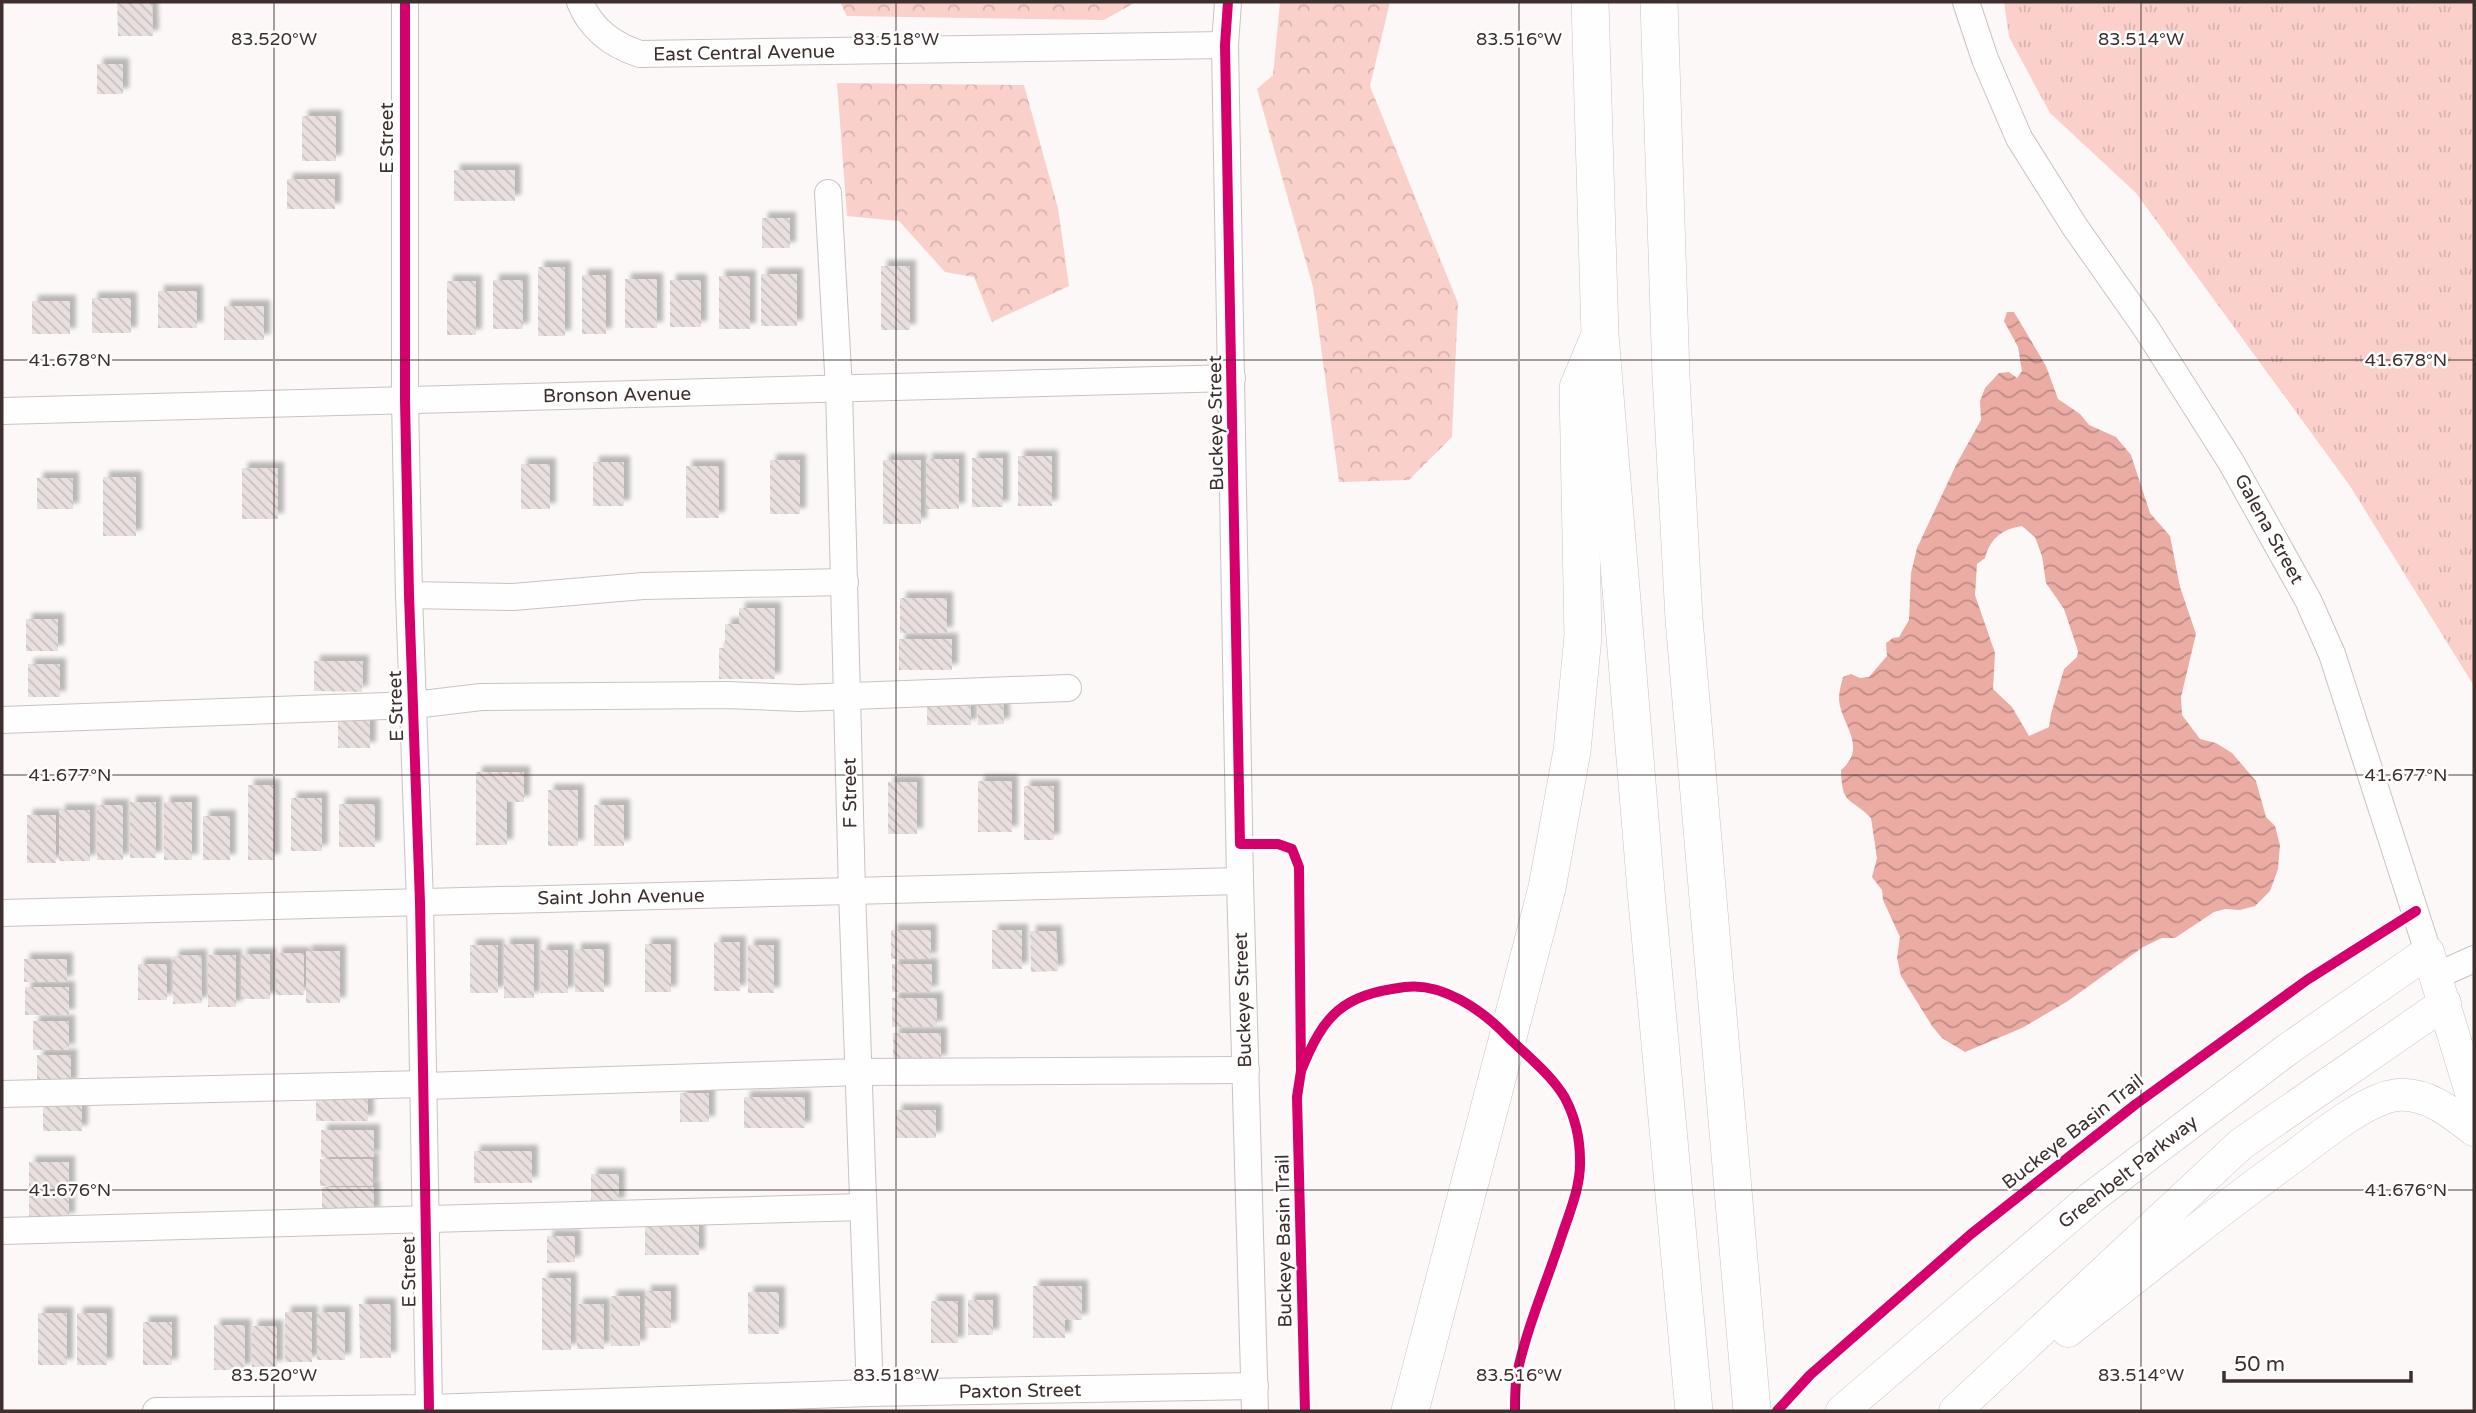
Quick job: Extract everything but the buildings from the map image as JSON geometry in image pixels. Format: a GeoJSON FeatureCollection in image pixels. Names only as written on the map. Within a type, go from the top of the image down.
{"type":"FeatureCollection","features":[{"type":"Feature","properties":{"kind":"highway"},"geometry":{"type":"LineString","coordinates":[[1590,2],[1600,335],[1645,877],[1693,1397]]}},
{"type":"Feature","properties":{"kind":"highway"},"geometry":{"type":"LineString","coordinates":[[1659,2],[1671,376],[1684,619],[1752,1411]]}},
{"type":"Feature","properties":{"kind":"highway"},"geometry":{"type":"LineString","coordinates":[[1410,1411],[1547,888],[1572,751],[1583,636],[1578,388],[1600,335]]}},
{"type":"Feature","properties":{"kind":"highway"},"geometry":{"type":"LineString","coordinates":[[1745,1340],[1761,1411]]}},
{"type":"Feature","properties":{"kind":"main road","name":"Galena Street"},"geometry":{"type":"LineString","coordinates":[[2437,977],[2474,1102]]}},
{"type":"Feature","properties":{"kind":"main road","name":"Greenbelt Parkway"},"geometry":{"type":"LineString","coordinates":[[1842,1411],[2091,1198],[2288,1049],[2437,977]]}},
{"type":"Feature","properties":{"kind":"main road"},"geometry":{"type":"LineString","coordinates":[[1955,1411],[2241,1144],[2437,977]]}},
{"type":"Feature","properties":{"kind":"main road"},"geometry":{"type":"LineString","coordinates":[[1965,1411],[2208,1220],[2338,1124],[2373,1104],[2398,1095],[2427,1099],[2474,1130]]}},
{"type":"Feature","properties":{"kind":"street","name":"E Street"},"geometry":{"type":"LineString","coordinates":[[405,2],[405,400],[420,902],[429,1408]]}},
{"type":"Feature","properties":{"kind":"street","name":"East Central Avenue"},"geometry":{"type":"LineString","coordinates":[[580,2],[595,27],[615,44],[640,54],[1225,45]]}},
{"type":"Feature","properties":{"kind":"street","name":"Buckeye Street"},"geometry":{"type":"LineString","coordinates":[[1228,2],[1225,45],[1240,881],[1255,1399]]}},
{"type":"Feature","properties":{"kind":"street","name":"Galena Street"},"geometry":{"type":"LineString","coordinates":[[1966,2],[1985,58],[2019,138],[2224,450],[2308,600],[2332,654],[2437,977]]}},
{"type":"Feature","properties":{"kind":"street","name":"F Street"},"geometry":{"type":"LineString","coordinates":[[828,193],[839,389],[852,891],[870,1393]]}},
{"type":"Feature","properties":{"kind":"street","name":"Bronson Avenue"},"geometry":{"type":"LineString","coordinates":[[2,411],[1233,378]]}},
{"type":"Feature","properties":{"kind":"street"},"geometry":{"type":"LineString","coordinates":[[409,594],[513,597],[643,586],[845,582]]}},
{"type":"Feature","properties":{"kind":"street"},"geometry":{"type":"LineString","coordinates":[[2,720],[414,705],[481,697],[848,697],[1068,688]]}},
{"type":"Feature","properties":{"kind":"street","name":"Saint John Avenue"},"geometry":{"type":"LineString","coordinates":[[2,913],[1240,881]]}},
{"type":"Feature","properties":{"kind":"street"},"geometry":{"type":"LineString","coordinates":[[2437,977],[2474,959]]}},
{"type":"Feature","properties":{"kind":"street"},"geometry":{"type":"LineString","coordinates":[[2,1094],[859,1072],[1245,1070]]}},
{"type":"Feature","properties":{"kind":"street"},"geometry":{"type":"LineString","coordinates":[[2,1231],[863,1207]]}},
{"type":"Feature","properties":{"kind":"street","name":"Paxton Street"},"geometry":{"type":"LineString","coordinates":[[156,1411],[429,1408],[870,1393],[1255,1399]]}},
{"type":"Feature","properties":{"kind":"green space"},"geometry":{"type":"Polygon","coordinates":[[[840,2],[1136,2],[1104,20],[847,16],[840,2]]]}},
{"type":"Feature","properties":{"kind":"green space"},"geometry":{"type":"Polygon","coordinates":[[[1280,2],[1390,2],[1370,86],[1458,303],[1452,437],[1409,480],[1339,482],[1313,287],[1257,89],[1273,75],[1280,2]]]}},
{"type":"Feature","properties":{"kind":"green space"},"geometry":{"type":"Polygon","coordinates":[[[2004,2],[2474,2],[2474,686],[2350,486],[2136,193],[2050,113],[2009,37],[2004,2]]]}},
{"type":"Feature","properties":{"kind":"green space"},"geometry":{"type":"Polygon","coordinates":[[[837,83],[1024,85],[1058,208],[1069,286],[992,322],[974,277],[945,272],[899,221],[847,216],[837,83]]]}},
{"type":"Feature","properties":{"kind":"water"},"geometry":{"type":"Polygon","coordinates":[[[2007,312],[2014,312],[2046,366],[2058,399],[2080,414],[2089,425],[2116,437],[2131,455],[2150,513],[2170,536],[2180,587],[2196,634],[2181,697],[2182,715],[2200,739],[2216,743],[2232,753],[2256,781],[2266,817],[2275,826],[2280,845],[2278,869],[2270,891],[2255,906],[2214,912],[2175,938],[2162,938],[2143,947],[2068,1001],[2022,1028],[1965,1052],[1942,1038],[1901,976],[1897,958],[1900,937],[1883,900],[1882,890],[1872,877],[1877,858],[1871,818],[1848,799],[1843,790],[1841,770],[1849,761],[1853,744],[1839,696],[1843,677],[1851,674],[1860,678],[1869,677],[1887,656],[1886,643],[1899,637],[1909,620],[1911,573],[1917,548],[1956,465],[1981,420],[1980,401],[1985,388],[1999,373],[2009,372],[2017,378],[2022,371],[2018,347],[2004,321],[2007,312]],[[2022,526],[1998,536],[1990,545],[1985,558],[1977,564],[1975,595],[1995,653],[1993,689],[2012,707],[2029,736],[2049,727],[2064,669],[2077,657],[2078,651],[2064,609],[2046,583],[2042,556],[2035,537],[2022,526]]]}},
{"type":"Feature","properties":{"kind":"cycle path"},"geometry":{"type":"LineString","coordinates":[[405,2],[405,400],[420,902],[429,1408]]}},
{"type":"Feature","properties":{"kind":"cycle path"},"geometry":{"type":"LineString","coordinates":[[1228,2],[1225,45],[1240,844],[1278,844],[1292,849],[1299,867],[1301,1071],[1309,1051],[1327,1021],[1350,1002],[1383,991],[1419,987],[1447,993],[1486,1017],[1546,1073],[1565,1098],[1578,1136],[1579,1178],[1521,1356],[1516,1379],[1515,1411]]}},
{"type":"Feature","properties":{"kind":"cycle path","name":"Buckeye Basin Trail"},"geometry":{"type":"LineString","coordinates":[[1777,1411],[1810,1375],[1971,1234],[2136,1104],[2307,980],[2416,911]]}},
{"type":"Feature","properties":{"kind":"cycle path","name":"Buckeye Basin Trail"},"geometry":{"type":"LineString","coordinates":[[1301,1071],[1297,1097],[1305,1411]]}}]}
